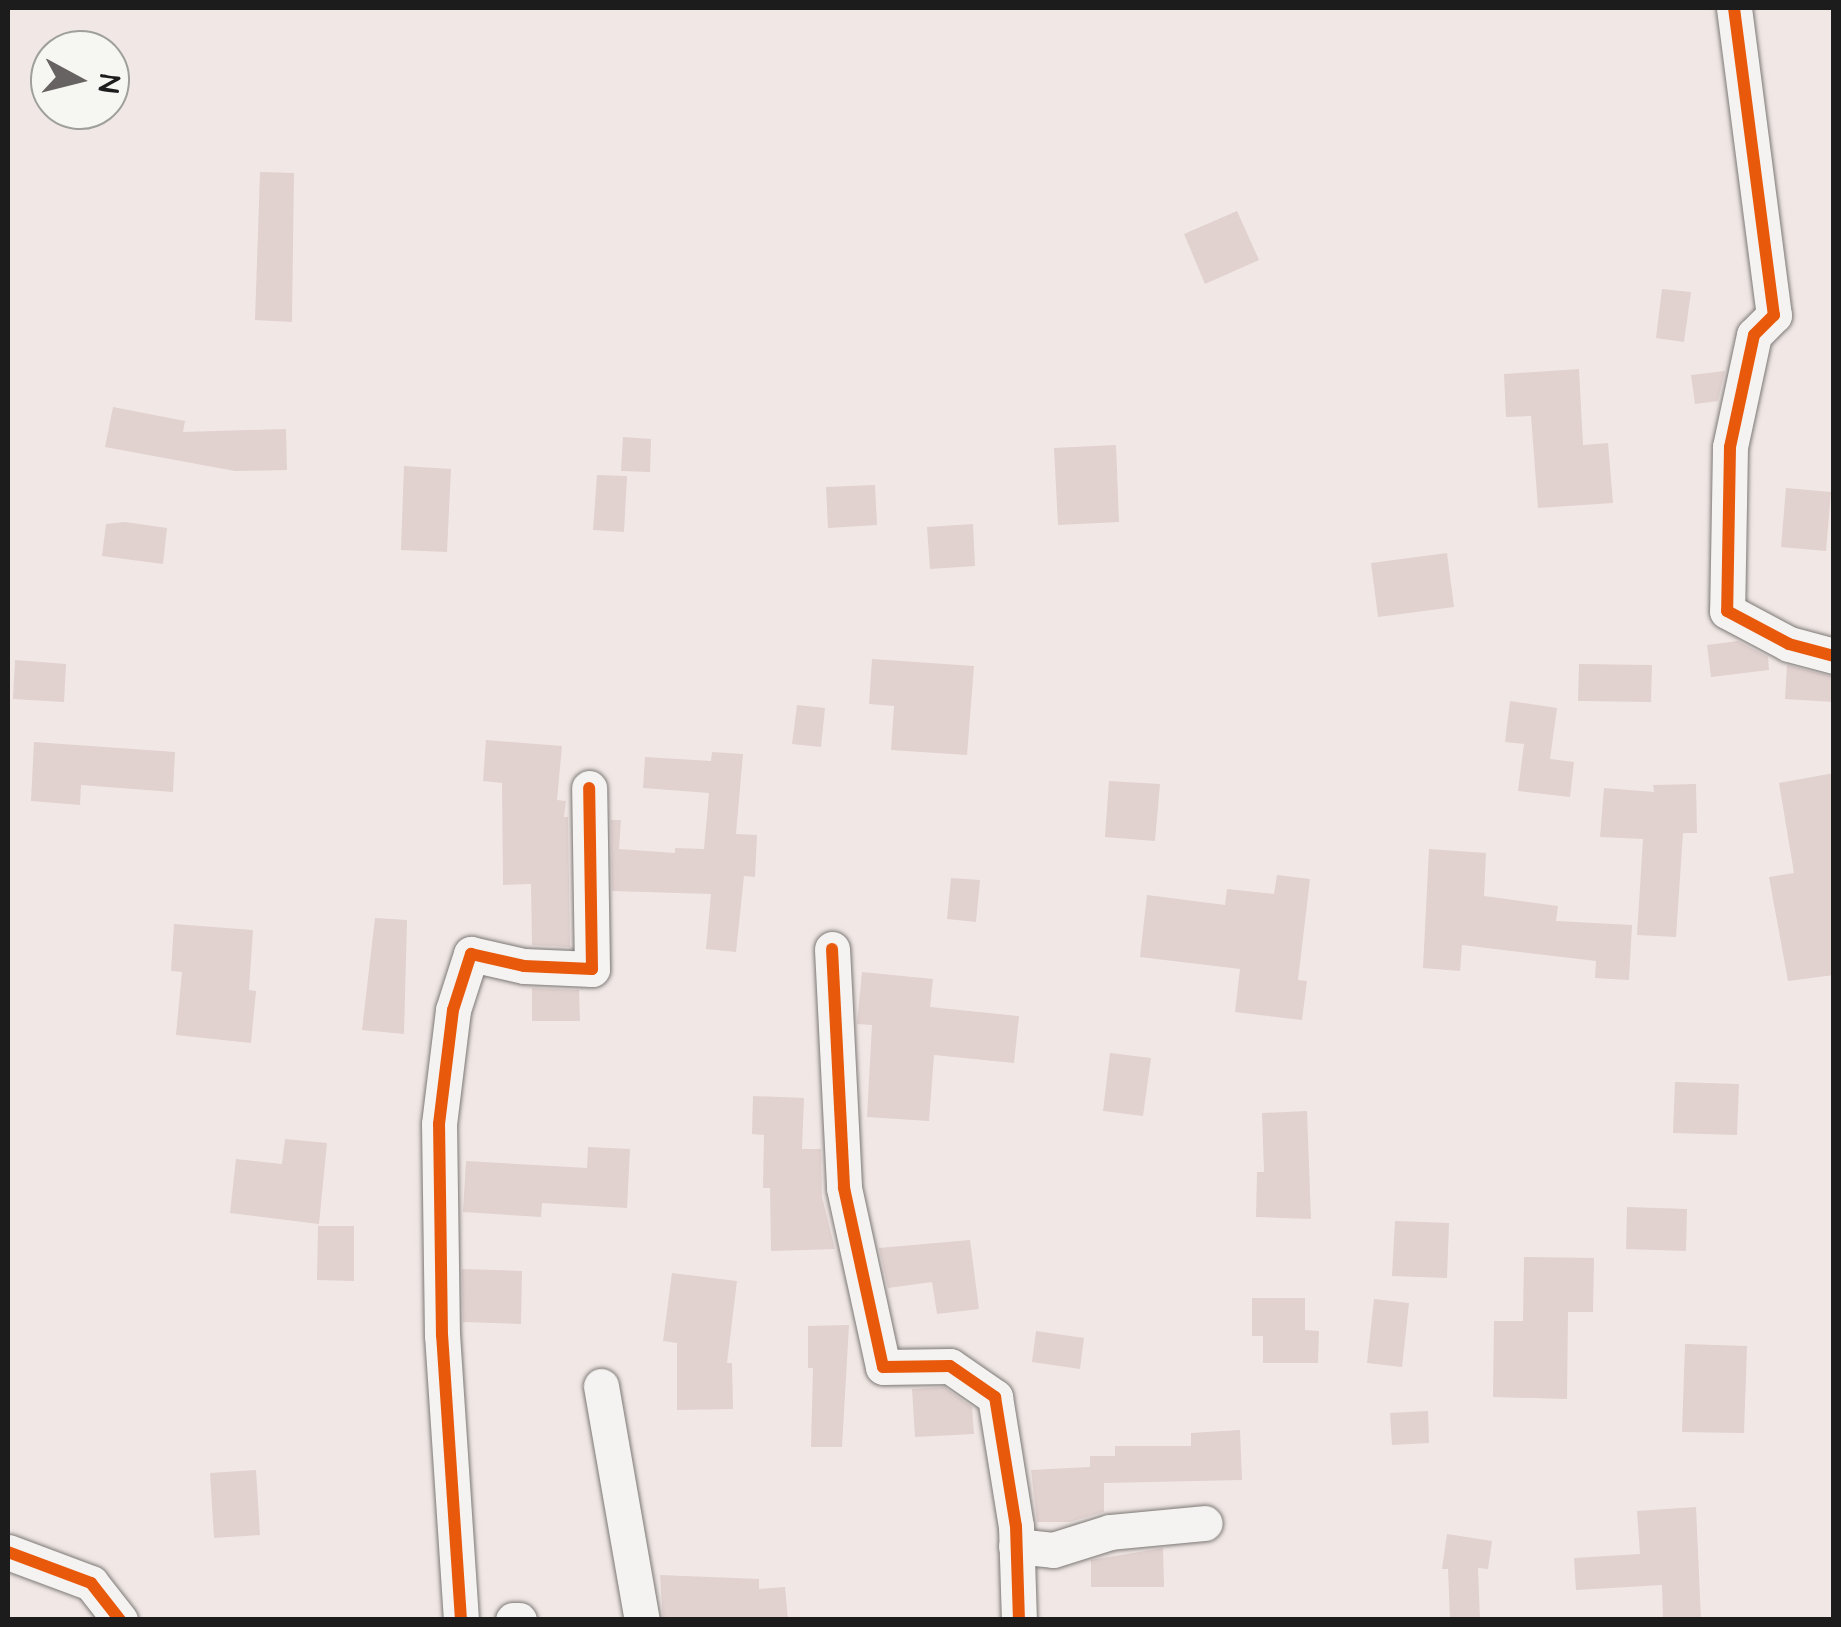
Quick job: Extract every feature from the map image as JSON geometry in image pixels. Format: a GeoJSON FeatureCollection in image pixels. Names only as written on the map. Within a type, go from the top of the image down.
{"type":"FeatureCollection","features":[{"type":"Feature","properties":{"kind":"street"},"geometry":{"type":"LineString","coordinates":[[1734,8],[1774,315],[1754,336],[1730,447],[1728,610],[1789,644],[1834,656]]}},
{"type":"Feature","properties":{"kind":"street"},"geometry":{"type":"LineString","coordinates":[[461,1620],[442,1336],[438,1124],[453,1010],[471,954],[524,966],[592,969],[589,788]]}},
{"type":"Feature","properties":{"kind":"street"},"geometry":{"type":"LineString","coordinates":[[832,949],[844,1188],[883,1367],[950,1366],[994,1397],[1016,1546],[1019,1620]]}},
{"type":"Feature","properties":{"kind":"street"},"geometry":{"type":"LineString","coordinates":[[601,1386],[642,1620]]}},
{"type":"Feature","properties":{"kind":"street"},"geometry":{"type":"LineString","coordinates":[[1016,1546],[1053,1550],[1110,1532],[1205,1523]]}},
{"type":"Feature","properties":{"kind":"street"},"geometry":{"type":"LineString","coordinates":[[8,1552],[91,1583],[120,1620]]}},
{"type":"Feature","properties":{"kind":"building"},"geometry":{"type":"Polygon","coordinates":[[[260,172],[294,173],[292,322],[255,320],[260,172]]]}},
{"type":"Feature","properties":{"kind":"building"},"geometry":{"type":"Polygon","coordinates":[[[1237,211],[1259,260],[1205,284],[1184,234],[1237,211]]]}},
{"type":"Feature","properties":{"kind":"building"},"geometry":{"type":"Polygon","coordinates":[[[1662,289],[1691,292],[1684,342],[1656,338],[1662,289]]]}},
{"type":"Feature","properties":{"kind":"building"},"geometry":{"type":"Polygon","coordinates":[[[1579,369],[1583,445],[1608,443],[1613,503],[1538,508],[1531,416],[1506,417],[1504,374],[1579,369]]]}},
{"type":"Feature","properties":{"kind":"building"},"geometry":{"type":"Polygon","coordinates":[[[1725,371],[1718,401],[1695,404],[1691,375],[1725,371]]]}},
{"type":"Feature","properties":{"kind":"building"},"geometry":{"type":"Polygon","coordinates":[[[113,407],[185,421],[183,432],[286,429],[287,470],[235,471],[105,447],[113,407]]]}},
{"type":"Feature","properties":{"kind":"building"},"geometry":{"type":"Polygon","coordinates":[[[623,437],[651,439],[650,472],[621,471],[623,437]]]}},
{"type":"Feature","properties":{"kind":"building"},"geometry":{"type":"Polygon","coordinates":[[[1116,445],[1119,522],[1058,525],[1054,448],[1116,445]]]}},
{"type":"Feature","properties":{"kind":"building"},"geometry":{"type":"Polygon","coordinates":[[[404,466],[451,469],[447,552],[401,550],[404,466]]]}},
{"type":"Feature","properties":{"kind":"building"},"geometry":{"type":"Polygon","coordinates":[[[597,475],[627,476],[624,532],[593,530],[597,475]]]}},
{"type":"Feature","properties":{"kind":"building"},"geometry":{"type":"Polygon","coordinates":[[[875,485],[877,525],[828,528],[826,487],[875,485]]]}},
{"type":"Feature","properties":{"kind":"building"},"geometry":{"type":"Polygon","coordinates":[[[1786,488],[1831,492],[1826,551],[1781,547],[1786,488]]]}},
{"type":"Feature","properties":{"kind":"building"},"geometry":{"type":"Polygon","coordinates":[[[125,522],[167,528],[163,564],[102,556],[106,524],[125,522]]]}},
{"type":"Feature","properties":{"kind":"building"},"geometry":{"type":"Polygon","coordinates":[[[973,524],[975,566],[930,569],[927,527],[973,524]]]}},
{"type":"Feature","properties":{"kind":"building"},"geometry":{"type":"Polygon","coordinates":[[[1447,553],[1454,607],[1378,617],[1371,563],[1447,553]]]}},
{"type":"Feature","properties":{"kind":"building"},"geometry":{"type":"Polygon","coordinates":[[[1738,641],[1768,657],[1769,670],[1711,677],[1707,645],[1738,641]]]}},
{"type":"Feature","properties":{"kind":"building"},"geometry":{"type":"Polygon","coordinates":[[[872,659],[974,666],[967,755],[891,750],[894,706],[869,704],[872,659]]]}},
{"type":"Feature","properties":{"kind":"building"},"geometry":{"type":"Polygon","coordinates":[[[15,660],[66,664],[64,702],[13,699],[15,660]]]}},
{"type":"Feature","properties":{"kind":"building"},"geometry":{"type":"Polygon","coordinates":[[[1579,664],[1652,665],[1651,702],[1578,701],[1579,664]]]}},
{"type":"Feature","properties":{"kind":"building"},"geometry":{"type":"Polygon","coordinates":[[[1787,665],[1834,677],[1834,702],[1785,699],[1787,665]]]}},
{"type":"Feature","properties":{"kind":"building"},"geometry":{"type":"Polygon","coordinates":[[[1510,701],[1557,708],[1550,759],[1574,762],[1570,797],[1518,791],[1524,744],[1505,742],[1510,701]]]}},
{"type":"Feature","properties":{"kind":"building"},"geometry":{"type":"Polygon","coordinates":[[[797,705],[825,708],[821,747],[792,744],[797,705]]]}},
{"type":"Feature","properties":{"kind":"building"},"geometry":{"type":"Polygon","coordinates":[[[486,740],[562,746],[557,800],[566,801],[564,817],[568,817],[570,947],[532,945],[531,884],[503,885],[502,783],[483,781],[486,740]]]}},
{"type":"Feature","properties":{"kind":"building"},"geometry":{"type":"Polygon","coordinates":[[[34,742],[175,752],[173,792],[81,785],[80,805],[31,801],[34,742]]]}},
{"type":"Feature","properties":{"kind":"building"},"geometry":{"type":"Polygon","coordinates":[[[712,752],[743,754],[736,834],[757,835],[755,877],[744,876],[736,952],[706,949],[711,894],[612,891],[611,820],[621,820],[619,849],[675,853],[675,848],[704,849],[709,793],[643,788],[645,757],[711,761],[712,752]]]}},
{"type":"Feature","properties":{"kind":"building"},"geometry":{"type":"Polygon","coordinates":[[[1834,773],[1834,975],[1788,981],[1769,877],[1794,873],[1779,783],[1834,773]]]}},
{"type":"Feature","properties":{"kind":"building"},"geometry":{"type":"Polygon","coordinates":[[[1109,781],[1160,784],[1155,841],[1105,837],[1109,781]]]}},
{"type":"Feature","properties":{"kind":"building"},"geometry":{"type":"Polygon","coordinates":[[[1696,784],[1697,833],[1683,833],[1676,937],[1637,935],[1643,839],[1600,837],[1604,788],[1654,792],[1653,785],[1696,784]]]}},
{"type":"Feature","properties":{"kind":"building"},"geometry":{"type":"Polygon","coordinates":[[[1429,849],[1486,853],[1484,896],[1558,906],[1556,921],[1632,925],[1629,980],[1595,978],[1596,961],[1462,945],[1460,971],[1423,968],[1429,849]]]}},
{"type":"Feature","properties":{"kind":"building"},"geometry":{"type":"Polygon","coordinates":[[[1277,875],[1310,879],[1298,980],[1307,981],[1302,1020],[1235,1012],[1240,969],[1140,957],[1147,895],[1225,905],[1227,889],[1274,894],[1277,875]]]}},
{"type":"Feature","properties":{"kind":"building"},"geometry":{"type":"Polygon","coordinates":[[[951,878],[980,880],[976,922],[947,919],[951,878]]]}},
{"type":"Feature","properties":{"kind":"building"},"geometry":{"type":"Polygon","coordinates":[[[375,918],[407,920],[404,1034],[362,1030],[375,918]]]}},
{"type":"Feature","properties":{"kind":"building"},"geometry":{"type":"Polygon","coordinates":[[[174,924],[253,930],[249,990],[256,991],[251,1043],[176,1035],[182,972],[171,971],[174,924]]]}},
{"type":"Feature","properties":{"kind":"building"},"geometry":{"type":"Polygon","coordinates":[[[862,972],[933,979],[930,1007],[1019,1016],[1014,1063],[934,1055],[929,1121],[867,1117],[872,1025],[857,1024],[862,972]]]}},
{"type":"Feature","properties":{"kind":"building"},"geometry":{"type":"Polygon","coordinates":[[[532,988],[579,990],[580,1021],[532,1021],[532,988]]]}},
{"type":"Feature","properties":{"kind":"building"},"geometry":{"type":"Polygon","coordinates":[[[1110,1053],[1151,1058],[1143,1116],[1103,1111],[1110,1053]]]}},
{"type":"Feature","properties":{"kind":"building"},"geometry":{"type":"Polygon","coordinates":[[[1675,1082],[1739,1084],[1737,1135],[1673,1133],[1675,1082]]]}},
{"type":"Feature","properties":{"kind":"building"},"geometry":{"type":"Polygon","coordinates":[[[753,1096],[804,1098],[802,1149],[821,1149],[822,1197],[835,1249],[771,1251],[770,1188],[763,1188],[764,1135],[752,1134],[753,1096]]]}},
{"type":"Feature","properties":{"kind":"building"},"geometry":{"type":"Polygon","coordinates":[[[1307,1111],[1311,1219],[1256,1217],[1257,1172],[1264,1172],[1262,1113],[1307,1111]]]}},
{"type":"Feature","properties":{"kind":"building"},"geometry":{"type":"Polygon","coordinates":[[[285,1139],[327,1143],[319,1224],[230,1213],[236,1159],[282,1164],[285,1139]]]}},
{"type":"Feature","properties":{"kind":"building"},"geometry":{"type":"Polygon","coordinates":[[[588,1147],[630,1149],[627,1208],[542,1203],[541,1217],[463,1212],[466,1161],[587,1168],[588,1147]]]}},
{"type":"Feature","properties":{"kind":"building"},"geometry":{"type":"Polygon","coordinates":[[[1627,1207],[1687,1209],[1686,1251],[1626,1249],[1627,1207]]]}},
{"type":"Feature","properties":{"kind":"building"},"geometry":{"type":"Polygon","coordinates":[[[1395,1221],[1449,1223],[1447,1278],[1392,1276],[1395,1221]]]}},
{"type":"Feature","properties":{"kind":"building"},"geometry":{"type":"Polygon","coordinates":[[[318,1226],[354,1226],[354,1281],[317,1280],[318,1226]]]}},
{"type":"Feature","properties":{"kind":"building"},"geometry":{"type":"Polygon","coordinates":[[[970,1240],[979,1309],[937,1314],[932,1282],[888,1288],[879,1248],[970,1240]]]}},
{"type":"Feature","properties":{"kind":"building"},"geometry":{"type":"Polygon","coordinates":[[[1524,1257],[1594,1258],[1593,1312],[1568,1312],[1567,1399],[1493,1397],[1494,1321],[1523,1321],[1524,1257]]]}},
{"type":"Feature","properties":{"kind":"building"},"geometry":{"type":"Polygon","coordinates":[[[462,1269],[522,1271],[521,1324],[463,1322],[462,1269]]]}},
{"type":"Feature","properties":{"kind":"building"},"geometry":{"type":"Polygon","coordinates":[[[672,1273],[737,1281],[727,1363],[732,1363],[733,1409],[677,1410],[677,1343],[663,1341],[672,1273]]]}},
{"type":"Feature","properties":{"kind":"building"},"geometry":{"type":"Polygon","coordinates":[[[1252,1298],[1305,1298],[1305,1330],[1319,1331],[1318,1363],[1263,1363],[1263,1336],[1252,1336],[1252,1298]]]}},
{"type":"Feature","properties":{"kind":"building"},"geometry":{"type":"Polygon","coordinates":[[[1374,1299],[1409,1303],[1402,1367],[1367,1363],[1374,1299]]]}},
{"type":"Feature","properties":{"kind":"building"},"geometry":{"type":"Polygon","coordinates":[[[849,1325],[842,1447],[811,1447],[813,1368],[808,1368],[808,1326],[849,1325]]]}},
{"type":"Feature","properties":{"kind":"building"},"geometry":{"type":"Polygon","coordinates":[[[1036,1331],[1084,1338],[1080,1369],[1032,1362],[1036,1331]]]}},
{"type":"Feature","properties":{"kind":"building"},"geometry":{"type":"Polygon","coordinates":[[[1685,1344],[1747,1346],[1744,1433],[1682,1432],[1685,1344]]]}},
{"type":"Feature","properties":{"kind":"building"},"geometry":{"type":"Polygon","coordinates":[[[944,1387],[972,1407],[974,1434],[915,1437],[912,1389],[944,1387]]]}},
{"type":"Feature","properties":{"kind":"building"},"geometry":{"type":"Polygon","coordinates":[[[1428,1411],[1429,1443],[1392,1445],[1390,1413],[1428,1411]]]}},
{"type":"Feature","properties":{"kind":"building"},"geometry":{"type":"Polygon","coordinates":[[[1240,1430],[1242,1480],[1104,1483],[1104,1512],[1070,1522],[1037,1522],[1031,1470],[1090,1467],[1090,1456],[1115,1456],[1115,1446],[1191,1446],[1191,1433],[1240,1430]]]}},
{"type":"Feature","properties":{"kind":"building"},"geometry":{"type":"Polygon","coordinates":[[[256,1470],[260,1535],[214,1538],[210,1473],[256,1470]]]}},
{"type":"Feature","properties":{"kind":"building"},"geometry":{"type":"Polygon","coordinates":[[[1696,1507],[1701,1620],[1663,1620],[1662,1585],[1576,1590],[1574,1558],[1640,1554],[1637,1511],[1696,1507]]]}},
{"type":"Feature","properties":{"kind":"building"},"geometry":{"type":"Polygon","coordinates":[[[1447,1534],[1492,1541],[1488,1569],[1478,1568],[1480,1620],[1450,1620],[1448,1569],[1442,1569],[1447,1534]]]}},
{"type":"Feature","properties":{"kind":"building"},"geometry":{"type":"Polygon","coordinates":[[[1163,1548],[1164,1587],[1091,1587],[1091,1560],[1163,1548]]]}},
{"type":"Feature","properties":{"kind":"building"},"geometry":{"type":"Polygon","coordinates":[[[660,1575],[759,1579],[759,1589],[785,1587],[788,1620],[663,1620],[660,1575]]]}},
{"type":"Feature","properties":{"kind":"cycle path"},"geometry":{"type":"LineString","coordinates":[[1734,8],[1774,315],[1754,335],[1730,447],[1727,611],[1789,644],[1834,656]]}},
{"type":"Feature","properties":{"kind":"cycle path"},"geometry":{"type":"LineString","coordinates":[[461,1620],[442,1336],[439,1124],[453,1010],[471,954],[524,966],[592,969],[589,788]]}},
{"type":"Feature","properties":{"kind":"cycle path"},"geometry":{"type":"LineString","coordinates":[[832,949],[844,1188],[883,1367],[950,1366],[995,1397],[1016,1526],[1019,1620]]}},
{"type":"Feature","properties":{"kind":"cycle path"},"geometry":{"type":"LineString","coordinates":[[8,1552],[91,1583],[120,1620]]}}]}
